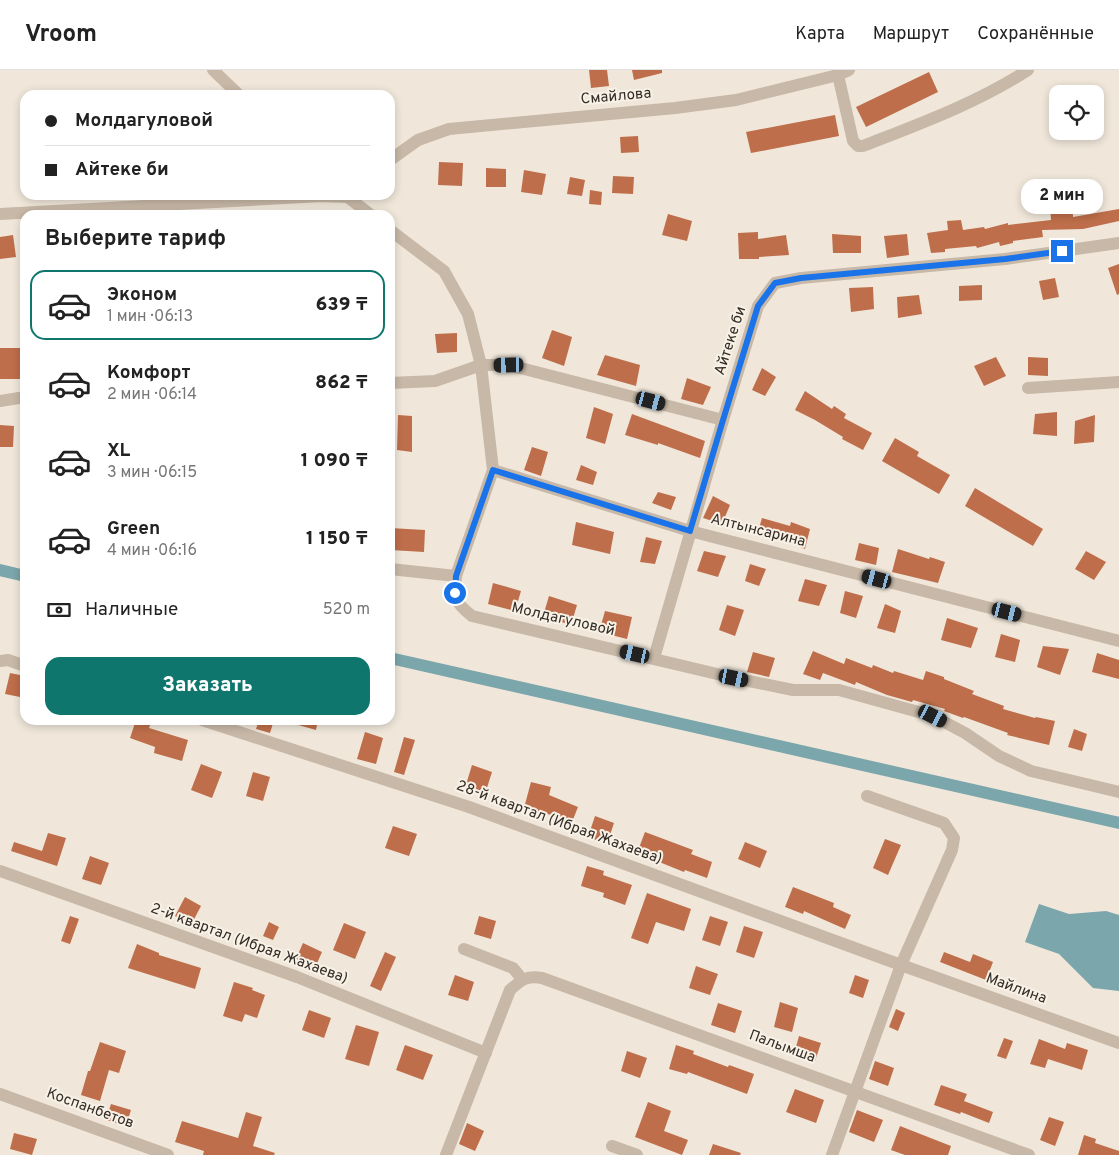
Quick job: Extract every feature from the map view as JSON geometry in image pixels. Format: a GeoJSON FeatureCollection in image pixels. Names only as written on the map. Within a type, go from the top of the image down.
{"type":"FeatureCollection","features":[{"type":"Feature","properties":{"kind":"street"},"geometry":{"type":"LineString","coordinates":[[213,70],[234,90]]}},
{"type":"Feature","properties":{"kind":"street"},"geometry":{"type":"LineString","coordinates":[[844,73],[853,141],[858,146],[863,146],[936,118],[1028,70]]}},
{"type":"Feature","properties":{"kind":"street","name":"Смайлова"},"geometry":{"type":"LineString","coordinates":[[395,156],[418,140],[449,129],[675,108],[736,100],[844,73]]}},
{"type":"Feature","properties":{"kind":"street"},"geometry":{"type":"LineString","coordinates":[[71,210],[250,200]]}},
{"type":"Feature","properties":{"kind":"street"},"geometry":{"type":"LineString","coordinates":[[353,200],[365,210]]}},
{"type":"Feature","properties":{"kind":"street"},"geometry":{"type":"LineString","coordinates":[[0,214],[20,213]]}},
{"type":"Feature","properties":{"kind":"street"},"geometry":{"type":"LineString","coordinates":[[395,234],[444,271],[468,314],[482,365],[493,470]]}},
{"type":"Feature","properties":{"kind":"street","name":"Айтеке би"},"geometry":{"type":"LineString","coordinates":[[654,658],[758,306],[775,283],[801,278],[1005,259],[1119,243]]}},
{"type":"Feature","properties":{"kind":"street"},"geometry":{"type":"LineString","coordinates":[[395,383],[435,381],[482,365],[509,365],[723,420]]}},
{"type":"Feature","properties":{"kind":"street"},"geometry":{"type":"LineString","coordinates":[[1028,388],[1119,382]]}},
{"type":"Feature","properties":{"kind":"street"},"geometry":{"type":"LineString","coordinates":[[0,401],[20,398]]}},
{"type":"Feature","properties":{"kind":"street","name":"Алтынсарина"},"geometry":{"type":"LineString","coordinates":[[493,470],[690,531],[1119,641]]}},
{"type":"Feature","properties":{"kind":"street","name":"Молдагуловой"},"geometry":{"type":"LineString","coordinates":[[493,470],[456,576],[455,593],[459,606],[472,616],[793,690],[839,690],[933,716],[965,733],[999,756],[1031,771],[1119,792]]}},
{"type":"Feature","properties":{"kind":"street"},"geometry":{"type":"LineString","coordinates":[[395,570],[456,576]]}},
{"type":"Feature","properties":{"kind":"street"},"geometry":{"type":"LineString","coordinates":[[4,661],[20,665]]}},
{"type":"Feature","properties":{"kind":"street","name":"28-й квартал (Ибрая Жахаева)"},"geometry":{"type":"LineString","coordinates":[[217,725],[469,807],[901,966]]}},
{"type":"Feature","properties":{"kind":"street"},"geometry":{"type":"LineString","coordinates":[[832,1155],[901,966],[952,850],[954,838],[944,822],[867,796]]}},
{"type":"Feature","properties":{"kind":"street","name":"2-й квартал (Ибрая Жахаева)"},"geometry":{"type":"LineString","coordinates":[[0,871],[297,977],[486,1053]]}},
{"type":"Feature","properties":{"kind":"street"},"geometry":{"type":"LineString","coordinates":[[446,1155],[510,990],[522,979],[513,968],[464,949]]}},
{"type":"Feature","properties":{"kind":"street","name":"Майлина"},"geometry":{"type":"LineString","coordinates":[[901,966],[1119,1043]]}},
{"type":"Feature","properties":{"kind":"street","name":"Палымша"},"geometry":{"type":"LineString","coordinates":[[522,979],[532,976],[542,978],[1029,1155]]}},
{"type":"Feature","properties":{"kind":"street","name":"Коспанбетов"},"geometry":{"type":"LineString","coordinates":[[0,1094],[168,1155]]}},
{"type":"Feature","properties":{"kind":"street"},"geometry":{"type":"LineString","coordinates":[[612,1146],[637,1155]]}},
{"type":"Feature","properties":{"kind":"water"},"geometry":{"type":"Polygon","coordinates":[[[1039,904],[1069,914],[1106,911],[1119,915],[1119,991],[1093,988],[1059,954],[1025,942],[1039,904]]]}},
{"type":"Feature","properties":{"kind":"building"},"geometry":{"type":"Polygon","coordinates":[[[589,70],[607,70],[609,86],[591,88],[589,70]]]}},
{"type":"Feature","properties":{"kind":"building"},"geometry":{"type":"Polygon","coordinates":[[[632,70],[662,70],[662,73],[634,80],[632,70]]]}},
{"type":"Feature","properties":{"kind":"building"},"geometry":{"type":"Polygon","coordinates":[[[929,72],[938,92],[866,127],[856,107],[929,72]]]}},
{"type":"Feature","properties":{"kind":"building"},"geometry":{"type":"Polygon","coordinates":[[[835,115],[839,136],[751,153],[746,132],[835,115]]]}},
{"type":"Feature","properties":{"kind":"building"},"geometry":{"type":"Polygon","coordinates":[[[638,136],[639,152],[621,153],[620,137],[638,136]]]}},
{"type":"Feature","properties":{"kind":"building"},"geometry":{"type":"Polygon","coordinates":[[[439,162],[463,163],[462,186],[438,185],[439,162]]]}},
{"type":"Feature","properties":{"kind":"building"},"geometry":{"type":"Polygon","coordinates":[[[486,168],[506,169],[506,187],[486,187],[486,168]]]}},
{"type":"Feature","properties":{"kind":"building"},"geometry":{"type":"Polygon","coordinates":[[[524,170],[546,174],[542,195],[521,192],[524,170]]]}},
{"type":"Feature","properties":{"kind":"building"},"geometry":{"type":"Polygon","coordinates":[[[613,176],[634,177],[633,194],[612,193],[613,176]]]}},
{"type":"Feature","properties":{"kind":"building"},"geometry":{"type":"Polygon","coordinates":[[[570,177],[585,180],[582,196],[567,194],[570,177]]]}},
{"type":"Feature","properties":{"kind":"building"},"geometry":{"type":"Polygon","coordinates":[[[590,190],[602,192],[601,205],[589,204],[590,190]]]}},
{"type":"Feature","properties":{"kind":"building"},"geometry":{"type":"Polygon","coordinates":[[[1072,191],[1073,217],[1119,209],[1119,221],[1083,229],[1042,230],[1043,237],[1013,241],[1013,243],[1000,246],[999,242],[977,248],[976,246],[945,249],[945,252],[931,253],[927,233],[948,230],[947,221],[961,220],[963,230],[984,227],[985,229],[1008,223],[1008,225],[1051,220],[1049,192],[1072,191]]]}},
{"type":"Feature","properties":{"kind":"building"},"geometry":{"type":"Polygon","coordinates":[[[668,214],[692,221],[687,241],[662,235],[668,214]]]}},
{"type":"Feature","properties":{"kind":"building"},"geometry":{"type":"Polygon","coordinates":[[[758,232],[758,239],[786,235],[789,255],[759,257],[759,259],[739,259],[738,233],[758,232]]]}},
{"type":"Feature","properties":{"kind":"building"},"geometry":{"type":"Polygon","coordinates":[[[832,234],[861,236],[861,253],[833,253],[832,234]]]}},
{"type":"Feature","properties":{"kind":"building"},"geometry":{"type":"Polygon","coordinates":[[[907,234],[909,255],[887,258],[884,236],[907,234]]]}},
{"type":"Feature","properties":{"kind":"building"},"geometry":{"type":"Polygon","coordinates":[[[13,235],[16,257],[0,259],[0,237],[13,235]]]}},
{"type":"Feature","properties":{"kind":"building"},"geometry":{"type":"Polygon","coordinates":[[[1119,264],[1119,294],[1117,295],[1108,268],[1119,264]]]}},
{"type":"Feature","properties":{"kind":"building"},"geometry":{"type":"Polygon","coordinates":[[[1055,278],[1059,297],[1043,300],[1039,281],[1055,278]]]}},
{"type":"Feature","properties":{"kind":"building"},"geometry":{"type":"Polygon","coordinates":[[[982,285],[982,300],[959,301],[959,286],[982,285]]]}},
{"type":"Feature","properties":{"kind":"building"},"geometry":{"type":"Polygon","coordinates":[[[873,287],[874,309],[851,312],[849,288],[873,287]]]}},
{"type":"Feature","properties":{"kind":"building"},"geometry":{"type":"Polygon","coordinates":[[[919,295],[922,314],[898,318],[897,297],[919,295]]]}},
{"type":"Feature","properties":{"kind":"building"},"geometry":{"type":"Polygon","coordinates":[[[552,330],[572,337],[564,366],[542,358],[552,330]]]}},
{"type":"Feature","properties":{"kind":"building"},"geometry":{"type":"Polygon","coordinates":[[[457,333],[457,352],[437,353],[435,334],[457,333]]]}},
{"type":"Feature","properties":{"kind":"building"},"geometry":{"type":"Polygon","coordinates":[[[0,348],[20,348],[20,379],[0,379],[0,348]]]}},
{"type":"Feature","properties":{"kind":"building"},"geometry":{"type":"Polygon","coordinates":[[[605,355],[640,365],[636,386],[597,375],[605,355]]]}},
{"type":"Feature","properties":{"kind":"building"},"geometry":{"type":"Polygon","coordinates":[[[996,357],[1006,376],[984,386],[974,366],[996,357]]]}},
{"type":"Feature","properties":{"kind":"building"},"geometry":{"type":"Polygon","coordinates":[[[1028,357],[1048,358],[1048,376],[1028,375],[1028,357]]]}},
{"type":"Feature","properties":{"kind":"building"},"geometry":{"type":"Polygon","coordinates":[[[762,368],[776,377],[765,396],[752,390],[762,368]]]}},
{"type":"Feature","properties":{"kind":"building"},"geometry":{"type":"Polygon","coordinates":[[[687,378],[711,387],[703,405],[681,399],[687,378]]]}},
{"type":"Feature","properties":{"kind":"building"},"geometry":{"type":"Polygon","coordinates":[[[805,391],[832,409],[834,406],[846,414],[844,418],[872,433],[863,450],[842,439],[843,437],[815,420],[795,410],[805,391]]]}},
{"type":"Feature","properties":{"kind":"building"},"geometry":{"type":"Polygon","coordinates":[[[594,407],[613,414],[605,444],[586,438],[594,407]]]}},
{"type":"Feature","properties":{"kind":"building"},"geometry":{"type":"Polygon","coordinates":[[[1057,412],[1057,436],[1033,434],[1035,414],[1057,412]]]}},
{"type":"Feature","properties":{"kind":"building"},"geometry":{"type":"Polygon","coordinates":[[[632,414],[705,441],[700,458],[658,443],[658,445],[625,435],[632,414]]]}},
{"type":"Feature","properties":{"kind":"building"},"geometry":{"type":"Polygon","coordinates":[[[398,415],[412,416],[412,452],[397,450],[398,415]]]}},
{"type":"Feature","properties":{"kind":"building"},"geometry":{"type":"Polygon","coordinates":[[[1095,415],[1094,442],[1074,444],[1075,421],[1095,415]]]}},
{"type":"Feature","properties":{"kind":"building"},"geometry":{"type":"Polygon","coordinates":[[[0,425],[14,426],[13,447],[0,447],[0,425]]]}},
{"type":"Feature","properties":{"kind":"building"},"geometry":{"type":"Polygon","coordinates":[[[895,438],[919,452],[917,456],[950,475],[939,494],[882,461],[895,438]]]}},
{"type":"Feature","properties":{"kind":"building"},"geometry":{"type":"Polygon","coordinates":[[[532,447],[548,452],[541,476],[524,470],[532,447]]]}},
{"type":"Feature","properties":{"kind":"building"},"geometry":{"type":"Polygon","coordinates":[[[581,465],[597,472],[593,485],[576,480],[581,465]]]}},
{"type":"Feature","properties":{"kind":"building"},"geometry":{"type":"Polygon","coordinates":[[[975,488],[1043,529],[1033,546],[965,506],[975,488]]]}},
{"type":"Feature","properties":{"kind":"building"},"geometry":{"type":"Polygon","coordinates":[[[658,492],[676,497],[671,510],[652,503],[658,492]]]}},
{"type":"Feature","properties":{"kind":"building"},"geometry":{"type":"Polygon","coordinates":[[[713,496],[730,505],[722,524],[703,518],[713,496]]]}},
{"type":"Feature","properties":{"kind":"building"},"geometry":{"type":"Polygon","coordinates":[[[762,518],[790,526],[791,522],[810,529],[805,549],[772,535],[771,539],[757,535],[762,518]]]}},
{"type":"Feature","properties":{"kind":"building"},"geometry":{"type":"Polygon","coordinates":[[[576,522],[614,532],[610,554],[572,545],[576,522]]]}},
{"type":"Feature","properties":{"kind":"building"},"geometry":{"type":"Polygon","coordinates":[[[395,528],[425,530],[424,552],[395,550],[395,528]]]}},
{"type":"Feature","properties":{"kind":"building"},"geometry":{"type":"Polygon","coordinates":[[[646,537],[662,541],[655,564],[640,562],[646,537]]]}},
{"type":"Feature","properties":{"kind":"building"},"geometry":{"type":"Polygon","coordinates":[[[859,543],[879,548],[876,565],[855,560],[859,543]]]}},
{"type":"Feature","properties":{"kind":"building"},"geometry":{"type":"Polygon","coordinates":[[[898,549],[945,562],[938,583],[892,572],[898,549]]]}},
{"type":"Feature","properties":{"kind":"building"},"geometry":{"type":"Polygon","coordinates":[[[704,551],[726,556],[718,577],[697,571],[704,551]]]}},
{"type":"Feature","properties":{"kind":"building"},"geometry":{"type":"Polygon","coordinates":[[[1086,551],[1106,562],[1094,580],[1075,569],[1086,551]]]}},
{"type":"Feature","properties":{"kind":"building"},"geometry":{"type":"Polygon","coordinates":[[[750,564],[766,569],[759,586],[745,581],[750,564]]]}},
{"type":"Feature","properties":{"kind":"building"},"geometry":{"type":"Polygon","coordinates":[[[805,579],[827,585],[819,606],[798,601],[805,579]]]}},
{"type":"Feature","properties":{"kind":"building"},"geometry":{"type":"Polygon","coordinates":[[[493,583],[521,591],[515,611],[488,604],[493,583]]]}},
{"type":"Feature","properties":{"kind":"building"},"geometry":{"type":"Polygon","coordinates":[[[845,591],[863,596],[856,618],[840,613],[845,591]]]}},
{"type":"Feature","properties":{"kind":"building"},"geometry":{"type":"Polygon","coordinates":[[[549,596],[577,605],[571,625],[543,616],[549,596]]]}},
{"type":"Feature","properties":{"kind":"building"},"geometry":{"type":"Polygon","coordinates":[[[885,604],[901,611],[895,633],[877,628],[885,604]]]}},
{"type":"Feature","properties":{"kind":"building"},"geometry":{"type":"Polygon","coordinates":[[[727,605],[744,610],[735,636],[719,630],[727,605]]]}},
{"type":"Feature","properties":{"kind":"building"},"geometry":{"type":"Polygon","coordinates":[[[605,611],[632,617],[627,639],[599,632],[605,611]]]}},
{"type":"Feature","properties":{"kind":"building"},"geometry":{"type":"Polygon","coordinates":[[[947,618],[978,628],[971,648],[941,640],[947,618]]]}},
{"type":"Feature","properties":{"kind":"building"},"geometry":{"type":"Polygon","coordinates":[[[1001,634],[1020,640],[1015,662],[995,657],[1001,634]]]}},
{"type":"Feature","properties":{"kind":"building"},"geometry":{"type":"Polygon","coordinates":[[[1043,646],[1069,649],[1060,675],[1037,667],[1043,646]]]}},
{"type":"Feature","properties":{"kind":"building"},"geometry":{"type":"Polygon","coordinates":[[[813,651],[844,664],[846,658],[872,668],[873,665],[893,673],[894,671],[923,680],[926,671],[974,691],[972,694],[1004,706],[1003,709],[1035,718],[1055,721],[1049,745],[1007,735],[1008,733],[944,711],[945,709],[887,695],[856,682],[855,685],[823,673],[820,680],[803,674],[813,651]]]}},
{"type":"Feature","properties":{"kind":"building"},"geometry":{"type":"Polygon","coordinates":[[[753,652],[775,658],[769,677],[747,672],[753,652]]]}},
{"type":"Feature","properties":{"kind":"building"},"geometry":{"type":"Polygon","coordinates":[[[1097,653],[1119,660],[1119,679],[1092,672],[1097,653]]]}},
{"type":"Feature","properties":{"kind":"building"},"geometry":{"type":"Polygon","coordinates":[[[10,673],[20,675],[20,697],[5,694],[10,673]]]}},
{"type":"Feature","properties":{"kind":"building"},"geometry":{"type":"Polygon","coordinates":[[[134,725],[150,725],[149,728],[188,740],[182,761],[154,753],[155,747],[130,738],[134,725]]]}},
{"type":"Feature","properties":{"kind":"building"},"geometry":{"type":"Polygon","coordinates":[[[257,725],[272,725],[270,733],[256,729],[257,725]]]}},
{"type":"Feature","properties":{"kind":"building"},"geometry":{"type":"Polygon","coordinates":[[[298,725],[317,725],[316,730],[298,725]]]}},
{"type":"Feature","properties":{"kind":"building"},"geometry":{"type":"Polygon","coordinates":[[[1074,729],[1087,734],[1082,751],[1068,747],[1074,729]]]}},
{"type":"Feature","properties":{"kind":"building"},"geometry":{"type":"Polygon","coordinates":[[[365,732],[383,738],[376,764],[357,759],[365,732]]]}},
{"type":"Feature","properties":{"kind":"building"},"geometry":{"type":"Polygon","coordinates":[[[404,737],[415,740],[404,775],[394,772],[404,737]]]}},
{"type":"Feature","properties":{"kind":"building"},"geometry":{"type":"Polygon","coordinates":[[[201,764],[222,772],[212,798],[191,790],[201,764]]]}},
{"type":"Feature","properties":{"kind":"building"},"geometry":{"type":"Polygon","coordinates":[[[472,765],[492,772],[485,794],[465,788],[472,765]]]}},
{"type":"Feature","properties":{"kind":"building"},"geometry":{"type":"Polygon","coordinates":[[[253,772],[270,777],[263,801],[246,796],[253,772]]]}},
{"type":"Feature","properties":{"kind":"building"},"geometry":{"type":"Polygon","coordinates":[[[531,782],[551,787],[549,795],[578,807],[570,827],[554,821],[555,816],[524,808],[531,782]]]}},
{"type":"Feature","properties":{"kind":"building"},"geometry":{"type":"Polygon","coordinates":[[[595,816],[614,823],[607,844],[588,837],[595,816]]]}},
{"type":"Feature","properties":{"kind":"building"},"geometry":{"type":"Polygon","coordinates":[[[393,826],[417,834],[409,856],[385,848],[393,826]]]}},
{"type":"Feature","properties":{"kind":"building"},"geometry":{"type":"Polygon","coordinates":[[[645,832],[693,850],[691,854],[712,862],[707,878],[685,870],[684,872],[637,853],[645,832]]]}},
{"type":"Feature","properties":{"kind":"building"},"geometry":{"type":"Polygon","coordinates":[[[48,833],[66,838],[57,866],[11,851],[14,842],[42,851],[48,833]]]}},
{"type":"Feature","properties":{"kind":"building"},"geometry":{"type":"Polygon","coordinates":[[[885,839],[901,845],[888,875],[873,868],[885,839]]]}},
{"type":"Feature","properties":{"kind":"building"},"geometry":{"type":"Polygon","coordinates":[[[745,842],[767,851],[760,868],[738,859],[745,842]]]}},
{"type":"Feature","properties":{"kind":"building"},"geometry":{"type":"Polygon","coordinates":[[[90,856],[109,863],[101,885],[82,879],[90,856]]]}},
{"type":"Feature","properties":{"kind":"building"},"geometry":{"type":"Polygon","coordinates":[[[587,866],[604,871],[603,875],[632,885],[625,905],[603,897],[604,893],[581,886],[587,866]]]}},
{"type":"Feature","properties":{"kind":"building"},"geometry":{"type":"Polygon","coordinates":[[[793,887],[834,903],[833,907],[851,915],[845,929],[804,911],[803,914],[785,907],[793,887]]]}},
{"type":"Feature","properties":{"kind":"building"},"geometry":{"type":"Polygon","coordinates":[[[647,893],[691,909],[684,931],[656,922],[648,944],[631,938],[647,893]]]}},
{"type":"Feature","properties":{"kind":"building"},"geometry":{"type":"Polygon","coordinates":[[[185,897],[201,906],[191,925],[175,916],[185,897]]]}},
{"type":"Feature","properties":{"kind":"building"},"geometry":{"type":"Polygon","coordinates":[[[70,916],[79,919],[70,944],[61,941],[70,916]]]}},
{"type":"Feature","properties":{"kind":"building"},"geometry":{"type":"Polygon","coordinates":[[[479,916],[496,921],[491,939],[474,934],[479,916]]]}},
{"type":"Feature","properties":{"kind":"building"},"geometry":{"type":"Polygon","coordinates":[[[710,916],[728,922],[720,946],[702,940],[710,916]]]}},
{"type":"Feature","properties":{"kind":"building"},"geometry":{"type":"Polygon","coordinates":[[[269,922],[279,927],[273,940],[263,936],[269,922]]]}},
{"type":"Feature","properties":{"kind":"building"},"geometry":{"type":"Polygon","coordinates":[[[344,923],[366,932],[355,959],[333,950],[344,923]]]}},
{"type":"Feature","properties":{"kind":"building"},"geometry":{"type":"Polygon","coordinates":[[[744,926],[763,932],[754,958],[736,952],[744,926]]]}},
{"type":"Feature","properties":{"kind":"building"},"geometry":{"type":"Polygon","coordinates":[[[303,943],[322,952],[315,968],[296,959],[303,943]]]}},
{"type":"Feature","properties":{"kind":"building"},"geometry":{"type":"Polygon","coordinates":[[[137,944],[159,953],[159,955],[201,968],[195,989],[128,968],[137,944]]]}},
{"type":"Feature","properties":{"kind":"building"},"geometry":{"type":"Polygon","coordinates":[[[385,952],[396,957],[381,991],[370,986],[385,952]]]}},
{"type":"Feature","properties":{"kind":"building"},"geometry":{"type":"Polygon","coordinates":[[[944,952],[970,962],[973,954],[993,962],[986,980],[940,962],[944,952]]]}},
{"type":"Feature","properties":{"kind":"building"},"geometry":{"type":"Polygon","coordinates":[[[696,966],[718,974],[710,995],[689,988],[696,966]]]}},
{"type":"Feature","properties":{"kind":"building"},"geometry":{"type":"Polygon","coordinates":[[[455,975],[474,982],[468,1001],[448,995],[455,975]]]}},
{"type":"Feature","properties":{"kind":"building"},"geometry":{"type":"Polygon","coordinates":[[[855,975],[869,980],[863,998],[849,993],[855,975]]]}},
{"type":"Feature","properties":{"kind":"building"},"geometry":{"type":"Polygon","coordinates":[[[234,982],[253,988],[252,990],[265,995],[257,1018],[245,1014],[242,1022],[223,1016],[234,982]]]}},
{"type":"Feature","properties":{"kind":"building"},"geometry":{"type":"Polygon","coordinates":[[[780,1002],[798,1008],[792,1032],[774,1027],[780,1002]]]}},
{"type":"Feature","properties":{"kind":"building"},"geometry":{"type":"Polygon","coordinates":[[[718,1003],[742,1011],[735,1033],[711,1025],[718,1003]]]}},
{"type":"Feature","properties":{"kind":"building"},"geometry":{"type":"Polygon","coordinates":[[[896,1009],[905,1013],[898,1031],[889,1027],[896,1009]]]}},
{"type":"Feature","properties":{"kind":"building"},"geometry":{"type":"Polygon","coordinates":[[[309,1010],[331,1018],[324,1038],[302,1030],[309,1010]]]}},
{"type":"Feature","properties":{"kind":"building"},"geometry":{"type":"Polygon","coordinates":[[[356,1025],[379,1032],[369,1066],[345,1059],[356,1025]]]}},
{"type":"Feature","properties":{"kind":"building"},"geometry":{"type":"Polygon","coordinates":[[[799,1036],[821,1043],[815,1061],[794,1054],[799,1036]]]}},
{"type":"Feature","properties":{"kind":"building"},"geometry":{"type":"Polygon","coordinates":[[[1004,1038],[1013,1041],[1006,1059],[997,1056],[1004,1038]]]}},
{"type":"Feature","properties":{"kind":"building"},"geometry":{"type":"Polygon","coordinates":[[[1039,1039],[1065,1049],[1067,1043],[1088,1050],[1082,1070],[1048,1059],[1045,1068],[1030,1064],[1039,1039]]]}},
{"type":"Feature","properties":{"kind":"building"},"geometry":{"type":"Polygon","coordinates":[[[100,1042],[126,1051],[119,1073],[109,1070],[100,1101],[81,1095],[88,1071],[90,1071],[100,1042]]]}},
{"type":"Feature","properties":{"kind":"building"},"geometry":{"type":"Polygon","coordinates":[[[405,1045],[433,1055],[423,1080],[396,1070],[405,1045]]]}},
{"type":"Feature","properties":{"kind":"building"},"geometry":{"type":"Polygon","coordinates":[[[676,1045],[694,1051],[693,1054],[754,1074],[747,1094],[688,1072],[687,1074],[669,1069],[676,1045]]]}},
{"type":"Feature","properties":{"kind":"building"},"geometry":{"type":"Polygon","coordinates":[[[627,1051],[647,1058],[640,1078],[621,1071],[627,1051]]]}},
{"type":"Feature","properties":{"kind":"building"},"geometry":{"type":"Polygon","coordinates":[[[875,1061],[894,1068],[888,1086],[869,1079],[875,1061]]]}},
{"type":"Feature","properties":{"kind":"building"},"geometry":{"type":"Polygon","coordinates":[[[941,1085],[967,1094],[964,1101],[993,1112],[989,1123],[961,1112],[960,1114],[934,1105],[941,1085]]]}},
{"type":"Feature","properties":{"kind":"building"},"geometry":{"type":"Polygon","coordinates":[[[795,1089],[824,1100],[816,1123],[786,1112],[795,1089]]]}},
{"type":"Feature","properties":{"kind":"building"},"geometry":{"type":"Polygon","coordinates":[[[648,1102],[671,1111],[664,1131],[688,1140],[682,1155],[635,1137],[648,1102]]]}},
{"type":"Feature","properties":{"kind":"building"},"geometry":{"type":"Polygon","coordinates":[[[111,1104],[131,1110],[126,1126],[106,1120],[111,1104]]]}},
{"type":"Feature","properties":{"kind":"building"},"geometry":{"type":"Polygon","coordinates":[[[857,1110],[883,1120],[874,1142],[849,1132],[857,1110]]]}},
{"type":"Feature","properties":{"kind":"building"},"geometry":{"type":"Polygon","coordinates":[[[246,1112],[262,1117],[253,1146],[275,1153],[274,1155],[203,1155],[204,1151],[175,1142],[182,1121],[238,1138],[246,1112]]]}},
{"type":"Feature","properties":{"kind":"building"},"geometry":{"type":"Polygon","coordinates":[[[1049,1117],[1064,1122],[1055,1146],[1040,1140],[1049,1117]]]}},
{"type":"Feature","properties":{"kind":"building"},"geometry":{"type":"Polygon","coordinates":[[[467,1123],[484,1131],[475,1151],[459,1144],[467,1123]]]}},
{"type":"Feature","properties":{"kind":"building"},"geometry":{"type":"Polygon","coordinates":[[[900,1126],[951,1146],[948,1155],[905,1155],[891,1150],[900,1126]]]}},
{"type":"Feature","properties":{"kind":"building"},"geometry":{"type":"Polygon","coordinates":[[[14,1133],[37,1139],[32,1155],[10,1149],[14,1133]]]}},
{"type":"Feature","properties":{"kind":"building"},"geometry":{"type":"Polygon","coordinates":[[[1084,1135],[1096,1139],[1095,1143],[1119,1151],[1119,1155],[1078,1155],[1084,1135]]]}},
{"type":"Feature","properties":{"kind":"building"},"geometry":{"type":"Polygon","coordinates":[[[713,1144],[741,1153],[740,1155],[709,1155],[713,1144]]]}},
{"type":"Feature","properties":{"kind":"waterway"},"geometry":{"type":"LineString","coordinates":[[0,570],[20,575]]}},
{"type":"Feature","properties":{"kind":"waterway"},"geometry":{"type":"LineString","coordinates":[[395,659],[1119,823]]}},
{"type":"Feature","properties":{"kind":"route"},"geometry":{"type":"LineString","coordinates":[[455,593],[456,576],[493,470],[690,531],[758,306],[775,283],[801,278],[1005,259],[1062,251]]}}]}
